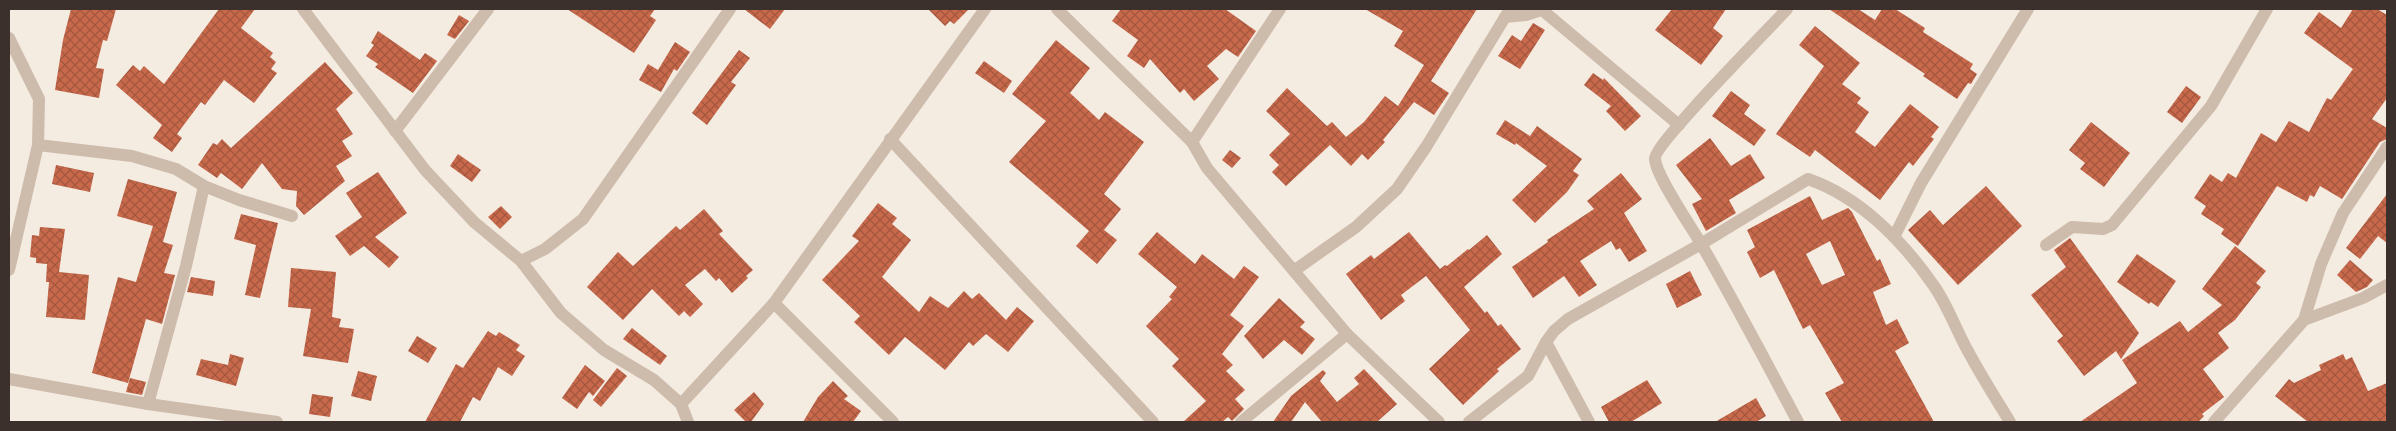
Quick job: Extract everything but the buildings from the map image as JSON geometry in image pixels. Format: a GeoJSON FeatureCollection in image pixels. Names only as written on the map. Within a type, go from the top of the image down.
{"type":"FeatureCollection","features":[{"type":"Feature","properties":{"kind":"street"},"geometry":{"type":"LineString","coordinates":[[303,9],[425,170],[474,222],[521,261],[561,313],[604,350],[654,380],[680,404],[688,422]]}},
{"type":"Feature","properties":{"kind":"street"},"geometry":{"type":"LineString","coordinates":[[395,131],[488,9]]}},
{"type":"Feature","properties":{"kind":"street"},"geometry":{"type":"LineString","coordinates":[[521,261],[545,249],[583,219],[730,9]]}},
{"type":"Feature","properties":{"kind":"street"},"geometry":{"type":"LineString","coordinates":[[680,404],[774,303],[985,9]]}},
{"type":"Feature","properties":{"kind":"street"},"geometry":{"type":"LineString","coordinates":[[1057,9],[1192,142],[1207,168],[1295,270],[1347,334],[1440,422]]}},
{"type":"Feature","properties":{"kind":"street"},"geometry":{"type":"LineString","coordinates":[[1192,142],[1280,9]]}},
{"type":"Feature","properties":{"kind":"street"},"geometry":{"type":"LineString","coordinates":[[1295,270],[1356,227],[1397,189],[1426,147],[1507,13],[1526,15],[1541,9],[1679,124]]}},
{"type":"Feature","properties":{"kind":"street"},"geometry":{"type":"LineString","coordinates":[[1787,9],[1679,124],[1658,149],[1655,159],[1662,178],[1701,244],[1798,422]]}},
{"type":"Feature","properties":{"kind":"street"},"geometry":{"type":"LineString","coordinates":[[1894,237],[1921,183],[2028,9]]}},
{"type":"Feature","properties":{"kind":"street"},"geometry":{"type":"LineString","coordinates":[[2046,246],[2072,227],[2103,229],[2112,225],[2211,106],[2267,9]]}},
{"type":"Feature","properties":{"kind":"street"},"geometry":{"type":"LineString","coordinates":[[9,38],[38,99],[38,145],[9,270]]}},
{"type":"Feature","properties":{"kind":"street"},"geometry":{"type":"LineString","coordinates":[[890,139],[1153,422]]}},
{"type":"Feature","properties":{"kind":"street"},"geometry":{"type":"LineString","coordinates":[[38,145],[132,156],[176,170],[204,186],[292,216]]}},
{"type":"Feature","properties":{"kind":"street"},"geometry":{"type":"LineString","coordinates":[[2214,422],[2304,320],[2321,264],[2343,212],[2387,147]]}},
{"type":"Feature","properties":{"kind":"street"},"geometry":{"type":"LineString","coordinates":[[1470,422],[1528,376],[1546,342],[1554,331],[1568,319],[1701,244],[1808,179],[1832,187],[1882,224],[1935,286],[1969,354],[2010,422]]}},
{"type":"Feature","properties":{"kind":"street"},"geometry":{"type":"LineString","coordinates":[[148,404],[186,266],[204,186]]}},
{"type":"Feature","properties":{"kind":"street"},"geometry":{"type":"LineString","coordinates":[[2304,320],[2363,298],[2387,285]]}},
{"type":"Feature","properties":{"kind":"street"},"geometry":{"type":"LineString","coordinates":[[774,303],[893,422]]}},
{"type":"Feature","properties":{"kind":"street"},"geometry":{"type":"LineString","coordinates":[[1241,422],[1347,334]]}},
{"type":"Feature","properties":{"kind":"street"},"geometry":{"type":"LineString","coordinates":[[1546,342],[1589,422]]}},
{"type":"Feature","properties":{"kind":"street"},"geometry":{"type":"LineString","coordinates":[[9,379],[148,404],[277,422]]}}]}
